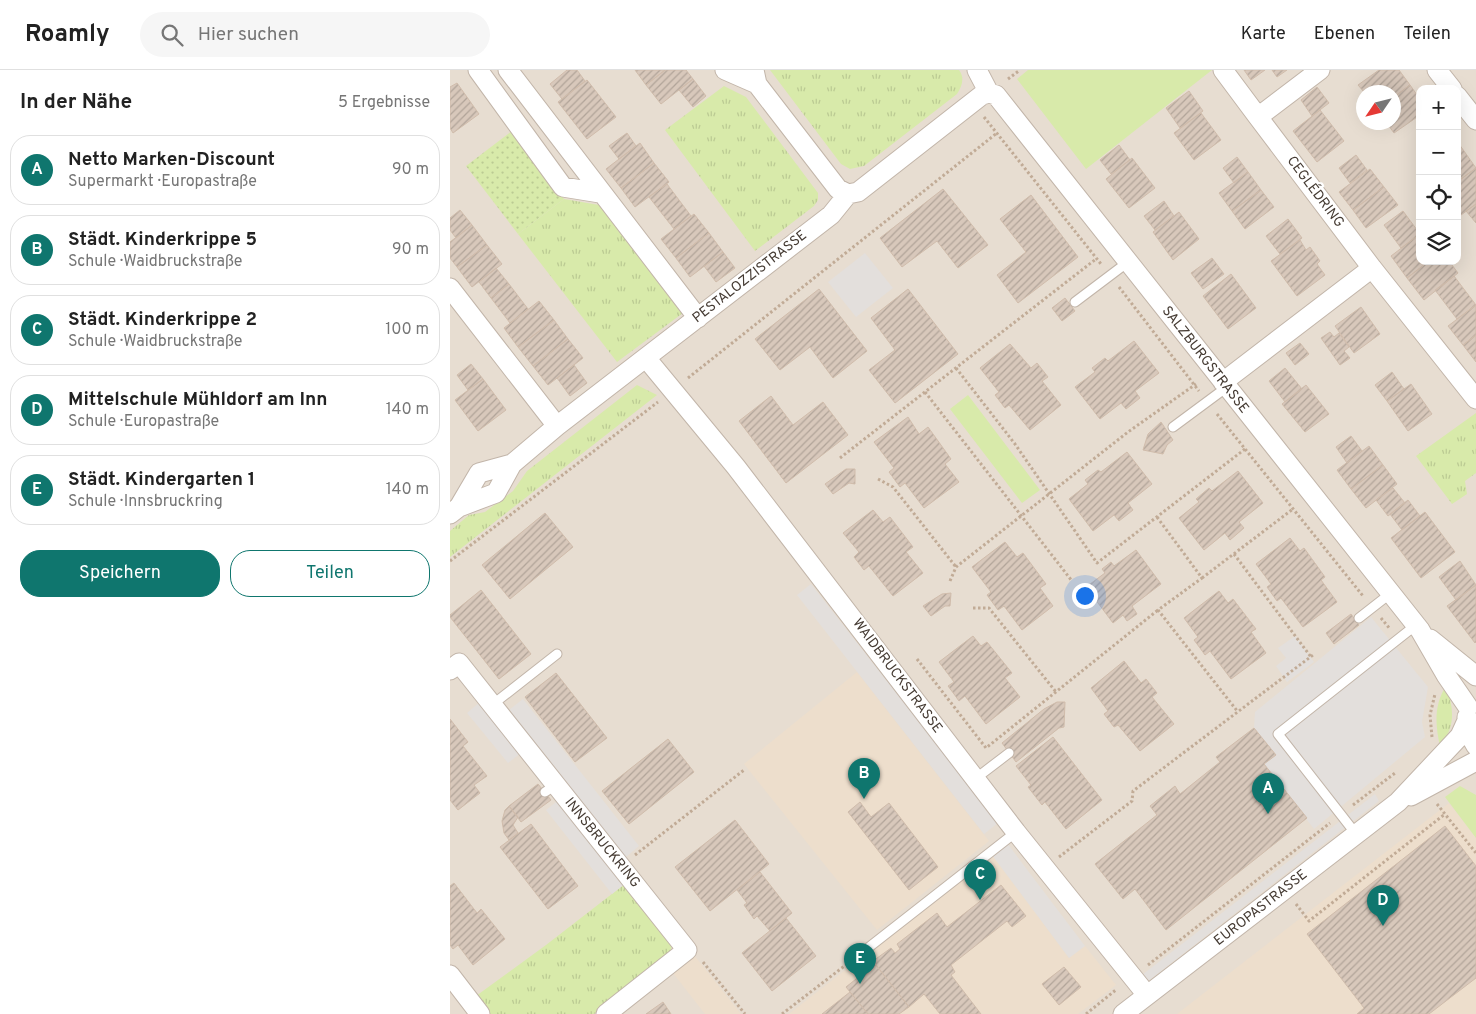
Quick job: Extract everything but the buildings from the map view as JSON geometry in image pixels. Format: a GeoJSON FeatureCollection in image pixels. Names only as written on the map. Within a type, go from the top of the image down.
{"type":"FeatureCollection","features":[{"type":"Feature","properties":{"kind":"street"},"geometry":{"type":"LineString","coordinates":[[478,70],[563,186],[600,193]]}},
{"type":"Feature","properties":{"kind":"street"},"geometry":{"type":"LineString","coordinates":[[508,70],[600,193],[698,318]]}},
{"type":"Feature","properties":{"kind":"street"},"geometry":{"type":"LineString","coordinates":[[725,70],[756,77],[838,189],[848,194]]}},
{"type":"Feature","properties":{"kind":"street"},"geometry":{"type":"LineString","coordinates":[[977,70],[989,93]]}},
{"type":"Feature","properties":{"kind":"street","name":"CEGLÉDRING"},"geometry":{"type":"LineString","coordinates":[[1223,70],[1372,268],[1476,399]]}},
{"type":"Feature","properties":{"kind":"street"},"geometry":{"type":"LineString","coordinates":[[1258,117],[1320,70]]}},
{"type":"Feature","properties":{"kind":"street"},"geometry":{"type":"LineString","coordinates":[[1437,70],[1449,85]]}},
{"type":"Feature","properties":{"kind":"street","name":"SALZBURGSTRASSE"},"geometry":{"type":"LineString","coordinates":[[989,93],[996,95],[1418,627],[1446,675],[1470,708],[1468,732],[1476,746]]}},
{"type":"Feature","properties":{"kind":"street","name":"PESTALOZZISTRASSE"},"geometry":{"type":"LineString","coordinates":[[454,511],[479,473],[512,464],[557,426],[831,214],[848,194],[858,192],[982,95],[989,93]]}},
{"type":"Feature","properties":{"kind":"street"},"geometry":{"type":"LineString","coordinates":[[1461,101],[1476,120]]}},
{"type":"Feature","properties":{"kind":"street"},"geometry":{"type":"LineString","coordinates":[[1221,380],[1372,268]]}},
{"type":"Feature","properties":{"kind":"street"},"geometry":{"type":"LineString","coordinates":[[450,288],[557,426]]}},
{"type":"Feature","properties":{"kind":"street","name":"WAIDBRUCKSTRASSE"},"geometry":{"type":"LineString","coordinates":[[646,358],[736,467],[1016,832],[1147,996]]}},
{"type":"Feature","properties":{"kind":"street","name":"SALZBURGSTRASSE"},"geometry":{"type":"LineString","coordinates":[[1418,627],[1476,676]]}},
{"type":"Feature","properties":{"kind":"street","name":"INNSBRUCKRING"},"geometry":{"type":"LineString","coordinates":[[450,670],[458,663],[492,705],[550,788],[621,867],[687,950]]}},
{"type":"Feature","properties":{"kind":"street","name":"EUROPASTRASSE"},"geometry":{"type":"LineString","coordinates":[[1123,1014],[1398,802],[1460,736],[1470,708]]}},
{"type":"Feature","properties":{"kind":"street","name":"EUROPASTRASSE"},"geometry":{"type":"LineString","coordinates":[[1398,802],[1476,761]]}},
{"type":"Feature","properties":{"kind":"street"},"geometry":{"type":"LineString","coordinates":[[606,1014],[687,950]]}},
{"type":"Feature","properties":{"kind":"street"},"geometry":{"type":"LineString","coordinates":[[450,975],[480,1014]]}},
{"type":"Feature","properties":{"kind":"lane"},"geometry":{"type":"LineString","coordinates":[[1075,302],[1128,262]]}},
{"type":"Feature","properties":{"kind":"lane"},"geometry":{"type":"LineString","coordinates":[[1172,428],[1221,380]]}},
{"type":"Feature","properties":{"kind":"lane"},"geometry":{"type":"LineString","coordinates":[[1359,618],[1391,593]]}},
{"type":"Feature","properties":{"kind":"lane"},"geometry":{"type":"LineString","coordinates":[[1356,834],[1278,734],[1418,627]]}},
{"type":"Feature","properties":{"kind":"lane"},"geometry":{"type":"LineString","coordinates":[[492,705],[557,654]]}},
{"type":"Feature","properties":{"kind":"lane"},"geometry":{"type":"LineString","coordinates":[[975,778],[1009,753]]}},
{"type":"Feature","properties":{"kind":"lane"},"geometry":{"type":"LineString","coordinates":[[859,955],[1016,832]]}},
{"type":"Feature","properties":{"kind":"path"},"geometry":{"type":"LineString","coordinates":[[450,561],[673,390],[1015,119]]}},
{"type":"Feature","properties":{"kind":"path"},"geometry":{"type":"LineString","coordinates":[[840,458],[1114,245]]}},
{"type":"Feature","properties":{"kind":"path"},"geometry":{"type":"LineString","coordinates":[[956,368],[1015,444],[1097,563],[1245,449]]}},
{"type":"Feature","properties":{"kind":"path"},"geometry":{"type":"LineString","coordinates":[[950,581],[956,566],[1128,432],[1221,380]]}},
{"type":"Feature","properties":{"kind":"path"},"geometry":{"type":"LineString","coordinates":[[925,392],[1072,581]]}},
{"type":"Feature","properties":{"kind":"path"},"geometry":{"type":"LineString","coordinates":[[878,479],[893,487],[956,566]]}},
{"type":"Feature","properties":{"kind":"path"},"geometry":{"type":"LineString","coordinates":[[917,659],[986,748],[1158,610],[1293,509]]}},
{"type":"Feature","properties":{"kind":"path"},"geometry":{"type":"LineString","coordinates":[[1157,517],[1202,578]]}},
{"type":"Feature","properties":{"kind":"path"},"geometry":{"type":"LineString","coordinates":[[1045,868],[1132,801],[1133,791],[1312,656],[1234,554]]}},
{"type":"Feature","properties":{"kind":"path"},"geometry":{"type":"LineString","coordinates":[[973,608],[989,608],[1056,692]]}},
{"type":"Feature","properties":{"kind":"path"},"geometry":{"type":"LineString","coordinates":[[1158,610],[1238,712]]}},
{"type":"Feature","properties":{"kind":"path"},"geometry":{"type":"LineString","coordinates":[[1086,1014],[1402,768]]}},
{"type":"Feature","properties":{"kind":"path"},"geometry":{"type":"LineString","coordinates":[[621,867],[744,770]]}},
{"type":"Feature","properties":{"kind":"path"},"geometry":{"type":"LineString","coordinates":[[1433,799],[1476,853]]}},
{"type":"Feature","properties":{"kind":"path"},"geometry":{"type":"LineString","coordinates":[[1296,904],[1309,921],[1445,814]]}},
{"type":"Feature","properties":{"kind":"path"},"geometry":{"type":"LineString","coordinates":[[687,950],[697,954],[744,1014]]}},
{"type":"Feature","properties":{"kind":"path"},"geometry":{"type":"LineString","coordinates":[[782,1014],[859,955]]}},
{"type":"Feature","properties":{"kind":"shaded area"},"geometry":{"type":"Polygon","coordinates":[[[450,70],[1476,70],[1476,1014],[450,1014],[450,70]]]}},
{"type":"Feature","properties":{"kind":"shaded area"},"geometry":{"type":"Polygon","coordinates":[[[865,253],[893,288],[856,317],[828,282],[865,253]]]}},
{"type":"Feature","properties":{"kind":"shaded area"},"geometry":{"type":"Polygon","coordinates":[[[811,584],[998,823],[984,834],[797,595],[811,584]]]}},
{"type":"Feature","properties":{"kind":"shaded area"},"geometry":{"type":"Polygon","coordinates":[[[1371,617],[1428,687],[1422,722],[1425,737],[1314,829],[1264,764],[1276,755],[1254,728],[1255,712],[1371,617]]]}},
{"type":"Feature","properties":{"kind":"shaded area"},"geometry":{"type":"Polygon","coordinates":[[[1295,636],[1314,662],[1287,682],[1276,666],[1286,658],[1278,648],[1295,636]]]}},
{"type":"Feature","properties":{"kind":"shaded area"},"geometry":{"type":"Polygon","coordinates":[[[857,672],[989,841],[877,930],[744,764],[857,672]]]}},
{"type":"Feature","properties":{"kind":"shaded area"},"geometry":{"type":"Polygon","coordinates":[[[523,699],[639,846],[626,857],[509,710],[523,699]]]}},
{"type":"Feature","properties":{"kind":"shaded area"},"geometry":{"type":"Polygon","coordinates":[[[480,702],[521,753],[508,763],[467,713],[480,702]]]}},
{"type":"Feature","properties":{"kind":"shaded area"},"geometry":{"type":"Polygon","coordinates":[[[1375,794],[1379,801],[1147,982],[1142,975],[1375,794]]]}},
{"type":"Feature","properties":{"kind":"shaded area"},"geometry":{"type":"Polygon","coordinates":[[[560,799],[626,883],[612,894],[546,810],[560,799]]]}},
{"type":"Feature","properties":{"kind":"shaded area"},"geometry":{"type":"Polygon","coordinates":[[[1449,803],[1476,838],[1476,1014],[1177,1014],[1449,803]]]}},
{"type":"Feature","properties":{"kind":"shaded area"},"geometry":{"type":"Polygon","coordinates":[[[1007,843],[1085,946],[1069,958],[992,855],[1007,843]]]}},
{"type":"Feature","properties":{"kind":"shaded area"},"geometry":{"type":"Polygon","coordinates":[[[992,855],[1069,958],[1085,946],[1116,985],[1078,1014],[789,1014],[992,855]]]}},
{"type":"Feature","properties":{"kind":"shaded area"},"geometry":{"type":"Polygon","coordinates":[[[694,955],[741,1014],[705,1014],[673,973],[694,955]]]}},
{"type":"Feature","properties":{"kind":"green space"},"geometry":{"type":"Polygon","coordinates":[[[770,70],[959,70],[962,79],[957,94],[864,166],[850,169],[841,164],[770,70]]]}},
{"type":"Feature","properties":{"kind":"green space"},"geometry":{"type":"Polygon","coordinates":[[[1028,70],[1212,70],[1086,169],[1017,79],[1028,70]]]}},
{"type":"Feature","properties":{"kind":"green space"},"geometry":{"type":"Polygon","coordinates":[[[724,86],[746,97],[818,193],[818,200],[814,206],[755,251],[665,130],[724,86]]]}},
{"type":"Feature","properties":{"kind":"green space"},"geometry":{"type":"Polygon","coordinates":[[[512,131],[564,199],[518,234],[466,166],[512,131]]]}},
{"type":"Feature","properties":{"kind":"green space"},"geometry":{"type":"Polygon","coordinates":[[[564,199],[599,205],[683,313],[617,362],[518,234],[564,199]]]}},
{"type":"Feature","properties":{"kind":"green space"},"geometry":{"type":"Polygon","coordinates":[[[637,385],[657,395],[450,557],[450,531],[469,515],[485,512],[513,491],[527,471],[637,385]]]}},
{"type":"Feature","properties":{"kind":"green space"},"geometry":{"type":"Polygon","coordinates":[[[968,395],[1040,490],[1022,503],[950,409],[968,395]]]}},
{"type":"Feature","properties":{"kind":"green space"},"geometry":{"type":"Polygon","coordinates":[[[1476,413],[1476,473],[1465,481],[1467,494],[1452,504],[1416,456],[1476,413]]]}},
{"type":"Feature","properties":{"kind":"green space"},"geometry":{"type":"Polygon","coordinates":[[[1446,686],[1451,702],[1452,717],[1449,732],[1440,746],[1437,715],[1439,700],[1446,686]]]}},
{"type":"Feature","properties":{"kind":"green space"},"geometry":{"type":"Polygon","coordinates":[[[1460,786],[1476,795],[1476,838],[1445,797],[1460,786]]]}},
{"type":"Feature","properties":{"kind":"green space"},"geometry":{"type":"Polygon","coordinates":[[[626,883],[672,945],[670,954],[663,962],[594,1014],[490,1014],[476,996],[626,883]]]}},
{"type":"Feature","properties":{"kind":"place","name":"Städt. Kinderkrippe 5"},"geometry":{"type":"Point","coordinates":[864,799]}},
{"type":"Feature","properties":{"kind":"place","name":"Netto Marken-Discount"},"geometry":{"type":"Point","coordinates":[1268,814]}},
{"type":"Feature","properties":{"kind":"place","name":"Städt. Kinderkrippe 2"},"geometry":{"type":"Point","coordinates":[980,900]}},
{"type":"Feature","properties":{"kind":"place","name":"Mittelschule Mühldorf am Inn"},"geometry":{"type":"Point","coordinates":[1383,926]}},
{"type":"Feature","properties":{"kind":"place","name":"Städt. Kindergarten 1"},"geometry":{"type":"Point","coordinates":[860,984]}}]}
